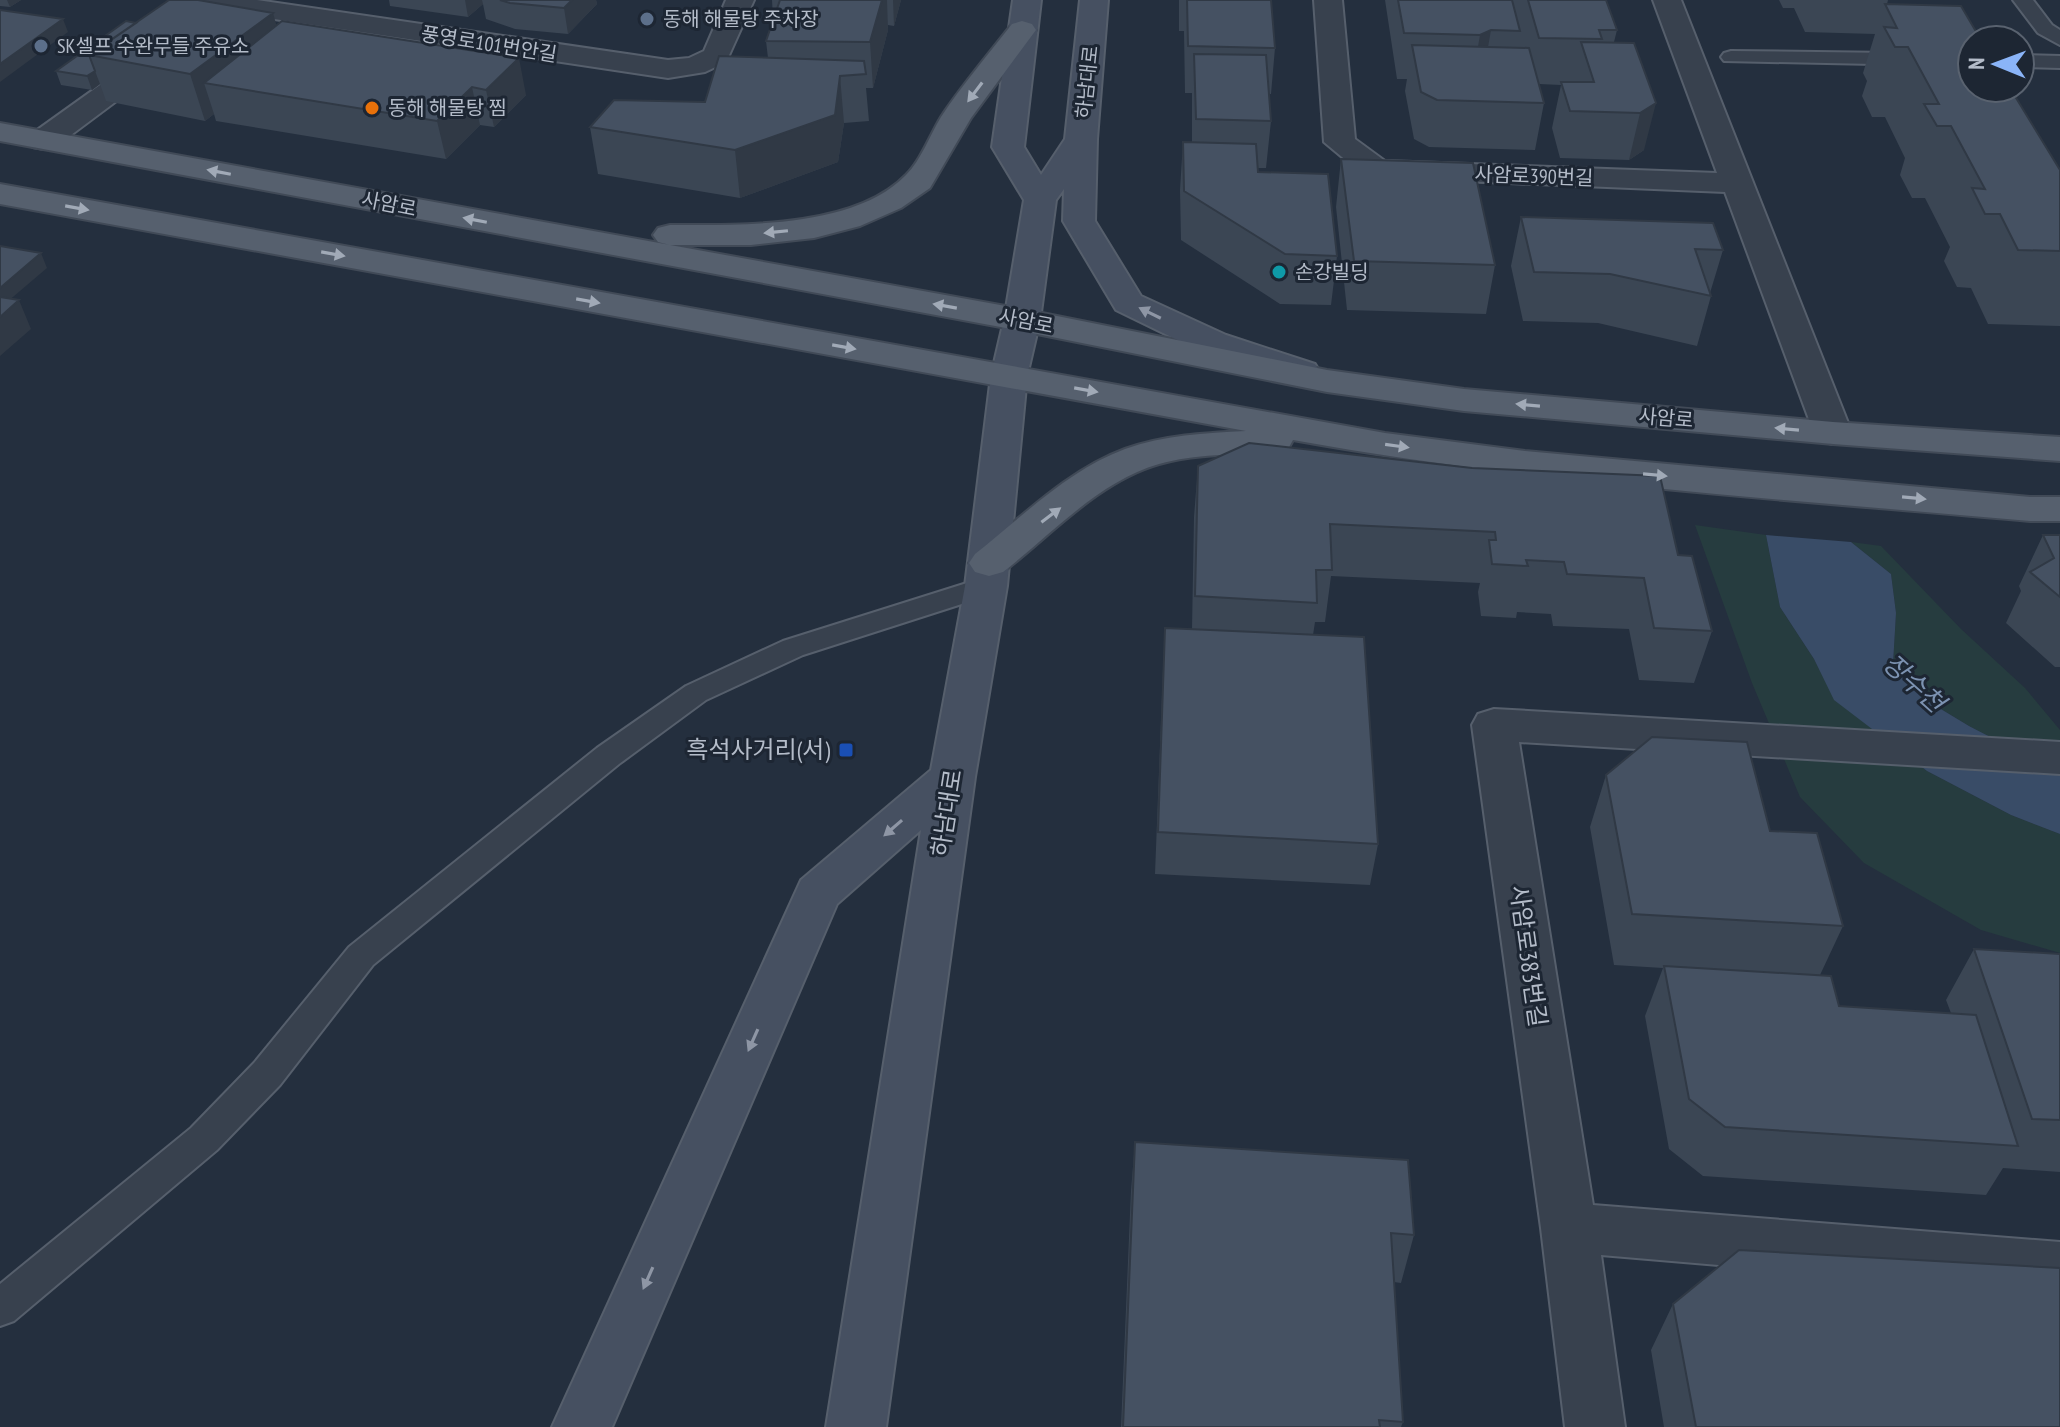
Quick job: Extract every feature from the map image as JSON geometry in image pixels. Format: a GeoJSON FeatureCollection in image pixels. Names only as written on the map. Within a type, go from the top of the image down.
{"type":"FeatureCollection","features":[{"type":"Feature","properties":{"kind":"main road","name":"하남대로"},"geometry":{"type":"LineString","coordinates":[[856,1427],[952,777],[987,574],[1009,376],[1022,320],[1040,200],[1081,139],[1094,0]]}},
{"type":"Feature","properties":{"kind":"main road"},"geometry":{"type":"LineString","coordinates":[[1025,15],[1008,147],[1040,200]]}},
{"type":"Feature","properties":{"kind":"main road"},"geometry":{"type":"LineString","coordinates":[[551,234],[751,235],[814,228],[848,219],[890,201],[919,181],[957,116],[1025,15]]}},
{"type":"Feature","properties":{"kind":"main road","name":"사암로"},"geometry":{"type":"LineString","coordinates":[[0,132],[1022,320],[1327,381],[1464,400],[1833,433],[2060,449]]}},
{"type":"Feature","properties":{"kind":"main road"},"geometry":{"type":"LineString","coordinates":[[1081,139],[1079,221],[1128,303],[1213,343],[1327,381]]}},
{"type":"Feature","properties":{"kind":"main road"},"geometry":{"type":"LineString","coordinates":[[0,194],[1336,436],[1525,463],[2060,509]]}},
{"type":"Feature","properties":{"kind":"main road"},"geometry":{"type":"LineString","coordinates":[[987,574],[1097,480],[1124,464],[1152,454],[1189,448],[1336,436]]}},
{"type":"Feature","properties":{"kind":"main road"},"geometry":{"type":"LineString","coordinates":[[582,1427],[818,893],[952,777]]}},
{"type":"Feature","properties":{"kind":"street","name":"풍영로101번안길"},"geometry":{"type":"LineString","coordinates":[[200,0],[232,2],[668,69],[695,66],[716,56],[740,0]]}},
{"type":"Feature","properties":{"kind":"street","name":"사암로390번길"},"geometry":{"type":"LineString","coordinates":[[1328,0],[1340,142],[1377,170],[1737,183]]}},
{"type":"Feature","properties":{"kind":"street"},"geometry":{"type":"LineString","coordinates":[[1667,0],[1833,433]]}},
{"type":"Feature","properties":{"kind":"street"},"geometry":{"type":"LineString","coordinates":[[44,140],[232,2]]}},
{"type":"Feature","properties":{"kind":"street","name":"사암로383번길"},"geometry":{"type":"LineString","coordinates":[[1595,1427],[1569,1228],[1494,725],[2060,758]]}},
{"type":"Feature","properties":{"kind":"street"},"geometry":{"type":"LineString","coordinates":[[1569,1228],[2060,1268]]}},
{"type":"Feature","properties":{"kind":"lane"},"geometry":{"type":"LineString","coordinates":[[2023,0],[2045,29],[2060,39]]}},
{"type":"Feature","properties":{"kind":"lane"},"geometry":{"type":"LineString","coordinates":[[1731,57],[1956,60]]}},
{"type":"Feature","properties":{"kind":"lane"},"geometry":{"type":"LineString","coordinates":[[2036,61],[2060,62]]}},
{"type":"Feature","properties":{"kind":"lane"},"geometry":{"type":"LineString","coordinates":[[0,1308],[204,1139],[267,1074],[361,956],[608,756],[696,693],[793,648],[987,574]]}},
{"type":"Feature","properties":{"kind":"green space"},"geometry":{"type":"Polygon","coordinates":[[[1695,525],[1766,535],[1780,607],[1814,659],[1835,700],[1927,771],[2011,815],[2060,834],[2060,953],[1981,930],[1864,863],[1800,797],[1752,683],[1695,525]]]}},
{"type":"Feature","properties":{"kind":"green space"},"geometry":{"type":"Polygon","coordinates":[[[1851,542],[1881,546],[1961,629],[2025,688],[2060,730],[2060,773],[1969,726],[1921,697],[1893,664],[1896,613],[1891,574],[1851,542]]]}},
{"type":"Feature","properties":{"kind":"water"},"geometry":{"type":"Polygon","coordinates":[[[1766,535],[1851,542],[1891,574],[1896,613],[1893,664],[1921,697],[1969,726],[2060,773],[2060,834],[2011,815],[1927,771],[1834,700],[1814,659],[1780,607],[1766,535]]]}},
{"type":"Feature","properties":{"kind":"building"},"geometry":{"type":"Polygon","coordinates":[[[169,0],[198,0],[273,13],[190,74],[89,55],[169,0]]]}},
{"type":"Feature","properties":{"kind":"building"},"geometry":{"type":"Polygon","coordinates":[[[500,0],[572,0],[564,8],[500,0]]]}},
{"type":"Feature","properties":{"kind":"building"},"geometry":{"type":"Polygon","coordinates":[[[780,0],[882,0],[870,42],[766,41],[780,0]]]}},
{"type":"Feature","properties":{"kind":"building"},"geometry":{"type":"Polygon","coordinates":[[[1187,0],[1271,0],[1275,48],[1188,46],[1187,0]]]}},
{"type":"Feature","properties":{"kind":"building"},"geometry":{"type":"Polygon","coordinates":[[[1398,0],[1512,0],[1520,31],[1491,30],[1480,35],[1404,33],[1398,0]]]}},
{"type":"Feature","properties":{"kind":"building"},"geometry":{"type":"Polygon","coordinates":[[[1528,0],[1606,0],[1617,30],[1599,30],[1602,39],[1539,38],[1528,0]]]}},
{"type":"Feature","properties":{"kind":"building"},"geometry":{"type":"Polygon","coordinates":[[[1885,4],[1961,6],[1972,24],[1956,24],[1956,104],[2020,104],[2060,170],[2060,251],[2018,250],[2000,214],[1985,214],[1972,188],[1985,189],[1951,126],[1937,126],[1924,104],[1939,104],[1908,47],[1895,47],[1884,27],[1897,28],[1885,4]]]}},
{"type":"Feature","properties":{"kind":"building"},"geometry":{"type":"Polygon","coordinates":[[[0,10],[63,19],[0,64],[0,10]]]}},
{"type":"Feature","properties":{"kind":"building"},"geometry":{"type":"Polygon","coordinates":[[[126,21],[136,23],[89,55],[95,71],[87,76],[56,71],[126,21]]]}},
{"type":"Feature","properties":{"kind":"building"},"geometry":{"type":"Polygon","coordinates":[[[282,21],[519,58],[486,90],[472,87],[437,121],[204,83],[282,21]]]}},
{"type":"Feature","properties":{"kind":"building"},"geometry":{"type":"Polygon","coordinates":[[[1581,42],[1634,43],[1656,103],[1640,113],[1570,111],[1561,82],[1594,82],[1581,42]]]}},
{"type":"Feature","properties":{"kind":"building"},"geometry":{"type":"Polygon","coordinates":[[[1412,45],[1529,48],[1544,103],[1437,100],[1421,92],[1412,45]]]}},
{"type":"Feature","properties":{"kind":"building"},"geometry":{"type":"Polygon","coordinates":[[[1194,54],[1266,55],[1271,121],[1196,119],[1194,54]]]}},
{"type":"Feature","properties":{"kind":"building"},"geometry":{"type":"Polygon","coordinates":[[[719,56],[864,61],[866,74],[840,76],[835,115],[735,150],[590,127],[614,100],[705,102],[719,56]]]}},
{"type":"Feature","properties":{"kind":"building"},"geometry":{"type":"Polygon","coordinates":[[[1183,142],[1256,144],[1258,172],[1328,174],[1337,256],[1285,254],[1184,191],[1183,142]]]}},
{"type":"Feature","properties":{"kind":"building"},"geometry":{"type":"Polygon","coordinates":[[[1341,159],[1473,163],[1495,265],[1354,261],[1341,159]]]}},
{"type":"Feature","properties":{"kind":"building"},"geometry":{"type":"Polygon","coordinates":[[[1521,217],[1713,223],[1723,250],[1695,249],[1711,296],[1610,274],[1534,272],[1521,217]]]}},
{"type":"Feature","properties":{"kind":"building"},"geometry":{"type":"Polygon","coordinates":[[[0,246],[41,253],[0,288],[0,246]]]}},
{"type":"Feature","properties":{"kind":"building"},"geometry":{"type":"Polygon","coordinates":[[[0,297],[19,300],[0,317],[0,297]]]}},
{"type":"Feature","properties":{"kind":"building"},"geometry":{"type":"Polygon","coordinates":[[[1249,443],[1472,468],[1660,476],[1678,555],[1692,556],[1712,631],[1654,628],[1644,578],[1567,574],[1564,562],[1526,560],[1528,566],[1492,564],[1489,540],[1496,540],[1495,532],[1330,524],[1332,570],[1316,570],[1317,603],[1195,596],[1198,466],[1249,443]]]}},
{"type":"Feature","properties":{"kind":"building"},"geometry":{"type":"Polygon","coordinates":[[[2043,535],[2060,535],[2060,597],[2030,572],[2054,558],[2043,535]]]}},
{"type":"Feature","properties":{"kind":"building"},"geometry":{"type":"Polygon","coordinates":[[[1165,628],[1364,637],[1378,844],[1158,832],[1165,628]]]}},
{"type":"Feature","properties":{"kind":"building"},"geometry":{"type":"Polygon","coordinates":[[[1652,737],[1747,742],[1770,831],[1817,833],[1843,926],[1632,914],[1606,775],[1652,737]]]}},
{"type":"Feature","properties":{"kind":"building"},"geometry":{"type":"Polygon","coordinates":[[[1974,949],[2060,954],[2060,1120],[2032,1119],[1974,949]]]}},
{"type":"Feature","properties":{"kind":"building"},"geometry":{"type":"Polygon","coordinates":[[[1664,966],[1831,976],[1839,1006],[1976,1015],[2018,1146],[1725,1127],[1689,1099],[1664,966]]]}},
{"type":"Feature","properties":{"kind":"building"},"geometry":{"type":"Polygon","coordinates":[[[1135,1142],[1408,1160],[1414,1235],[1391,1233],[1403,1422],[1379,1420],[1380,1427],[1123,1427],[1135,1142]]]}},
{"type":"Feature","properties":{"kind":"building"},"geometry":{"type":"Polygon","coordinates":[[[1739,1250],[2060,1268],[2060,1427],[1696,1427],[1673,1304],[1739,1250]]]}},
{"type":"Feature","properties":{"kind":"place","name":"동해 해물탕 주차장"},"geometry":{"type":"Point","coordinates":[647,19]}},
{"type":"Feature","properties":{"kind":"place","name":"SK셀프 수완무들 주유소"},"geometry":{"type":"Point","coordinates":[41,46]}},
{"type":"Feature","properties":{"kind":"place","name":"동해 해물탕 찜"},"geometry":{"type":"Point","coordinates":[372,108]}},
{"type":"Feature","properties":{"kind":"place","name":"손강빌딩"},"geometry":{"type":"Point","coordinates":[1279,272]}},
{"type":"Feature","properties":{"kind":"place","name":"흑석사거리(서)"},"geometry":{"type":"Point","coordinates":[846,750]}},
{"type":"Feature","properties":{"kind":"water label","name":"장수천"},"geometry":{"type":"Point","coordinates":[1914,683]}}]}
